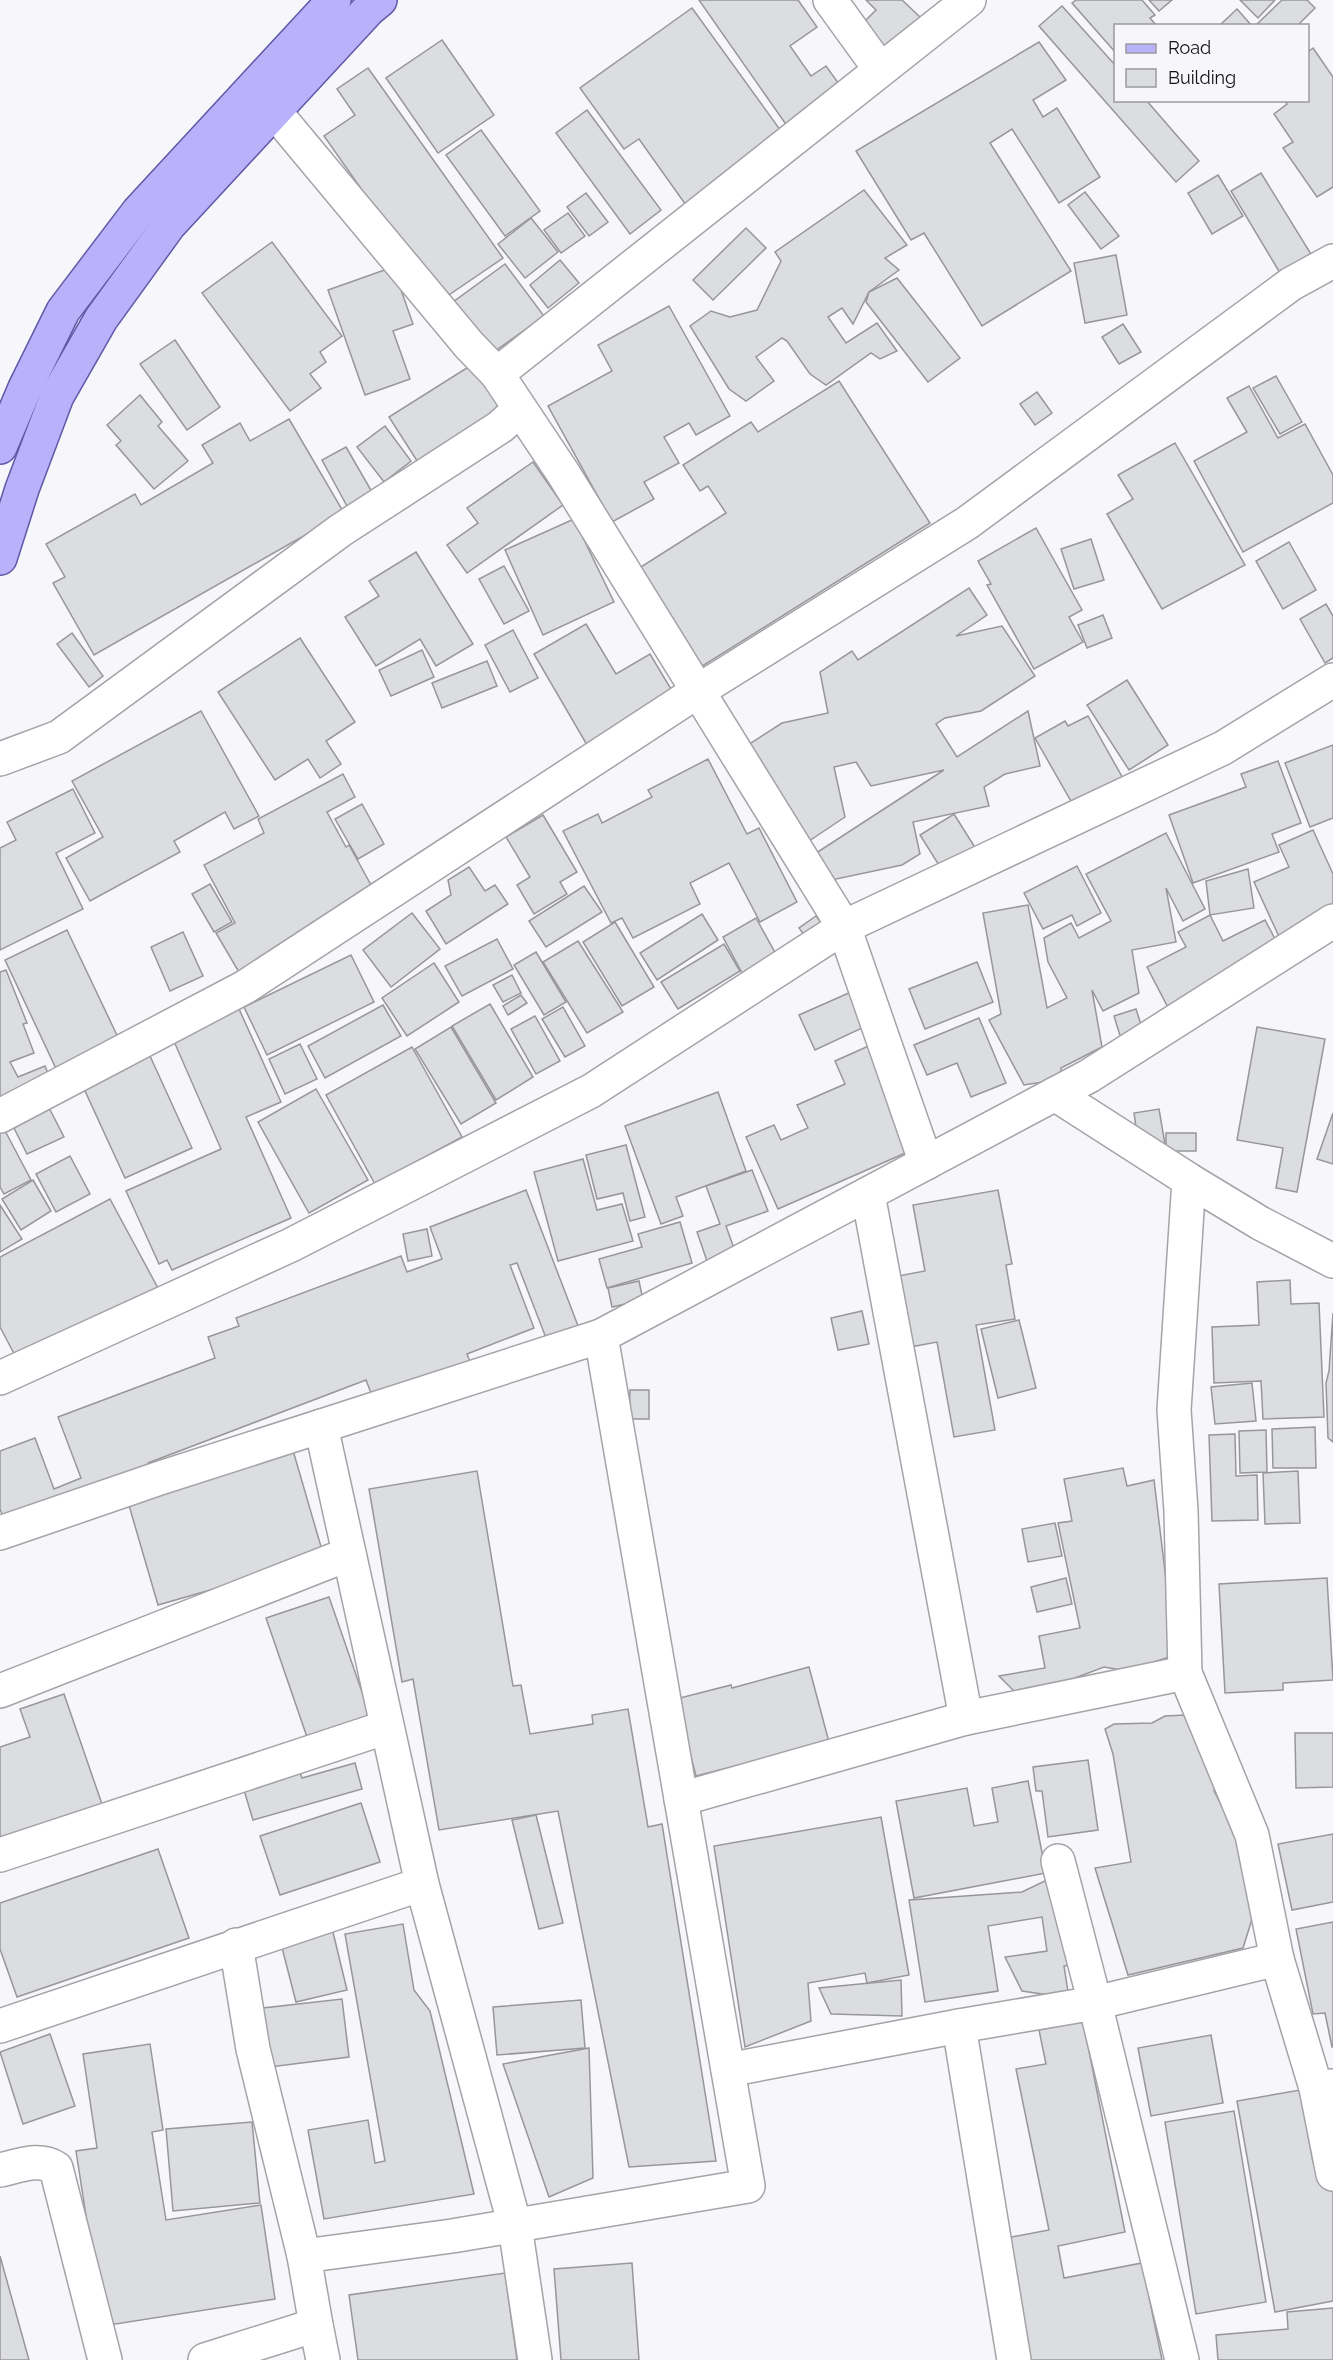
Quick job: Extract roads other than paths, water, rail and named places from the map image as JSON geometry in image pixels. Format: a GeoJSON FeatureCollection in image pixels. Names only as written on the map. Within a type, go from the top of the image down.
{"type":"FeatureCollection","features":[{"type":"Feature","properties":{"kind":"main road"},"geometry":{"type":"LineString","coordinates":[[0,447],[25,388],[63,311],[138,212],[334,0]]}},
{"type":"Feature","properties":{"kind":"main road"},"geometry":{"type":"LineString","coordinates":[[0,558],[22,489],[57,396],[101,319],[169,225],[369,9],[380,0]]}},
{"type":"Feature","properties":{"kind":"street"},"geometry":{"type":"LineString","coordinates":[[830,0],[880,69]]}},
{"type":"Feature","properties":{"kind":"street"},"geometry":{"type":"LineString","coordinates":[[497,374],[969,0]]}},
{"type":"Feature","properties":{"kind":"street"},"geometry":{"type":"LineString","coordinates":[[274,111],[469,345],[497,374],[563,473],[844,927],[926,1163]]}},
{"type":"Feature","properties":{"kind":"street"},"geometry":{"type":"LineString","coordinates":[[0,1116],[245,987],[698,691],[967,524],[1291,284],[1333,261]]}},
{"type":"Feature","properties":{"kind":"street"},"geometry":{"type":"LineString","coordinates":[[0,759],[59,737],[340,530],[500,427],[520,409]]}},
{"type":"Feature","properties":{"kind":"street"},"geometry":{"type":"LineString","coordinates":[[0,1378],[291,1245],[591,1091],[844,927],[1223,748],[1333,680]]}},
{"type":"Feature","properties":{"kind":"street"},"geometry":{"type":"LineString","coordinates":[[0,1533],[160,1478],[602,1336],[1089,1076],[1333,921]]}},
{"type":"Feature","properties":{"kind":"street"},"geometry":{"type":"LineString","coordinates":[[1055,1094],[1260,1223],[1333,1261]]}},
{"type":"Feature","properties":{"kind":"street"},"geometry":{"type":"LineString","coordinates":[[1189,1180],[1174,1410],[1185,1673],[1252,1835],[1277,1959],[1324,2087],[1333,2174]]}},
{"type":"Feature","properties":{"kind":"street"},"geometry":{"type":"LineString","coordinates":[[868,1194],[966,1718]]}},
{"type":"Feature","properties":{"kind":"street"},"geometry":{"type":"LineString","coordinates":[[304,2256],[515,2226],[748,2186],[602,1336]]}},
{"type":"Feature","properties":{"kind":"street"},"geometry":{"type":"LineString","coordinates":[[321,1426],[422,1884],[515,2226],[535,2360]]}},
{"type":"Feature","properties":{"kind":"street"},"geometry":{"type":"LineString","coordinates":[[0,1691],[349,1554]]}},
{"type":"Feature","properties":{"kind":"street"},"geometry":{"type":"LineString","coordinates":[[681,1799],[966,1718],[1185,1673]]}},
{"type":"Feature","properties":{"kind":"street"},"geometry":{"type":"LineString","coordinates":[[0,1855],[387,1727]]}},
{"type":"Feature","properties":{"kind":"street"},"geometry":{"type":"LineString","coordinates":[[1058,1860],[1182,2360]]}},
{"type":"Feature","properties":{"kind":"street"},"geometry":{"type":"LineString","coordinates":[[0,2026],[422,1884]]}},
{"type":"Feature","properties":{"kind":"street"},"geometry":{"type":"LineString","coordinates":[[236,1946],[253,2049],[304,2256],[323,2360]]}},
{"type":"Feature","properties":{"kind":"street"},"geometry":{"type":"LineString","coordinates":[[728,2070],[1095,2003],[1277,1959]]}},
{"type":"Feature","properties":{"kind":"street"},"geometry":{"type":"LineString","coordinates":[[959,2026],[1014,2360]]}},
{"type":"Feature","properties":{"kind":"street"},"geometry":{"type":"LineString","coordinates":[[0,2170],[36,2162],[49,2164],[56,2168],[105,2360]]}},
{"type":"Feature","properties":{"kind":"street"},"geometry":{"type":"LineString","coordinates":[[205,2360],[316,2325]]}}]}
